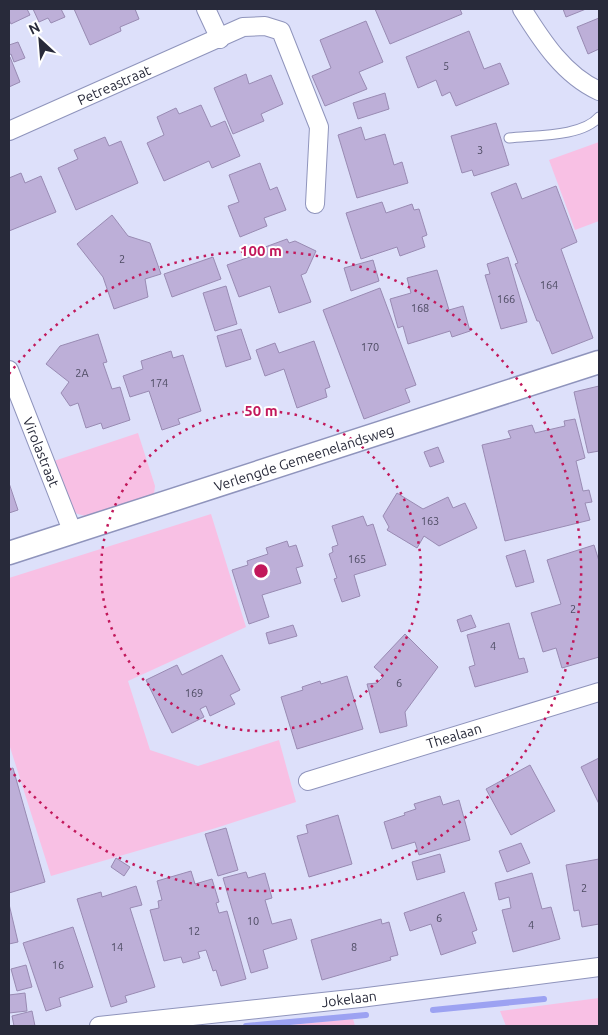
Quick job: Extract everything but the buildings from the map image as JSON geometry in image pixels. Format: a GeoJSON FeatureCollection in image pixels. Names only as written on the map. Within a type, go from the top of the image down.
{"type":"FeatureCollection","features":[{"type":"Feature","properties":{"kind":"street"},"geometry":{"type":"LineString","coordinates":[[206,9],[220,39]]}},
{"type":"Feature","properties":{"kind":"street"},"geometry":{"type":"LineString","coordinates":[[522,9],[547,48],[566,68],[588,86],[599,91]]}},
{"type":"Feature","properties":{"kind":"street","name":"Petreastraat"},"geometry":{"type":"LineString","coordinates":[[9,130],[244,27],[265,26],[281,31],[320,126],[315,204]]}},
{"type":"Feature","properties":{"kind":"street","name":"Verlengde Gemeenelandsweg"},"geometry":{"type":"LineString","coordinates":[[9,553],[599,362]]}},
{"type":"Feature","properties":{"kind":"street","name":"Virolastraat"},"geometry":{"type":"LineString","coordinates":[[9,370],[73,533]]}},
{"type":"Feature","properties":{"kind":"street","name":"Thealaan"},"geometry":{"type":"LineString","coordinates":[[308,781],[599,692]]}},
{"type":"Feature","properties":{"kind":"street","name":"Jokelaan"},"geometry":{"type":"LineString","coordinates":[[99,1026],[198,1021],[599,967]]}},
{"type":"Feature","properties":{"kind":"lane"},"geometry":{"type":"LineString","coordinates":[[509,138],[576,131],[592,124],[599,117]]}},
{"type":"Feature","properties":{"kind":"shaded area"},"geometry":{"type":"Polygon","coordinates":[[[599,142],[599,221],[575,230],[549,160],[599,142]]]}},
{"type":"Feature","properties":{"kind":"shaded area"},"geometry":{"type":"Polygon","coordinates":[[[138,433],[155,486],[154,494],[116,511],[99,515],[85,516],[73,512],[51,462],[138,433]]]}},
{"type":"Feature","properties":{"kind":"shaded area"},"geometry":{"type":"Polygon","coordinates":[[[211,514],[246,627],[128,681],[150,750],[198,766],[279,740],[296,802],[216,828],[51,876],[9,744],[9,578],[211,514]]]}},
{"type":"Feature","properties":{"kind":"shaded area"},"geometry":{"type":"Polygon","coordinates":[[[599,998],[599,1026],[506,1026],[500,1011],[599,998]]]}},
{"type":"Feature","properties":{"kind":"shaded area"},"geometry":{"type":"Polygon","coordinates":[[[353,1019],[355,1026],[279,1026],[353,1019]]]}},
{"type":"Feature","properties":{"kind":"waterway"},"geometry":{"type":"LineString","coordinates":[[433,1010],[544,999]]}},
{"type":"Feature","properties":{"kind":"waterway"},"geometry":{"type":"LineString","coordinates":[[246,1026],[366,1015]]}}]}
